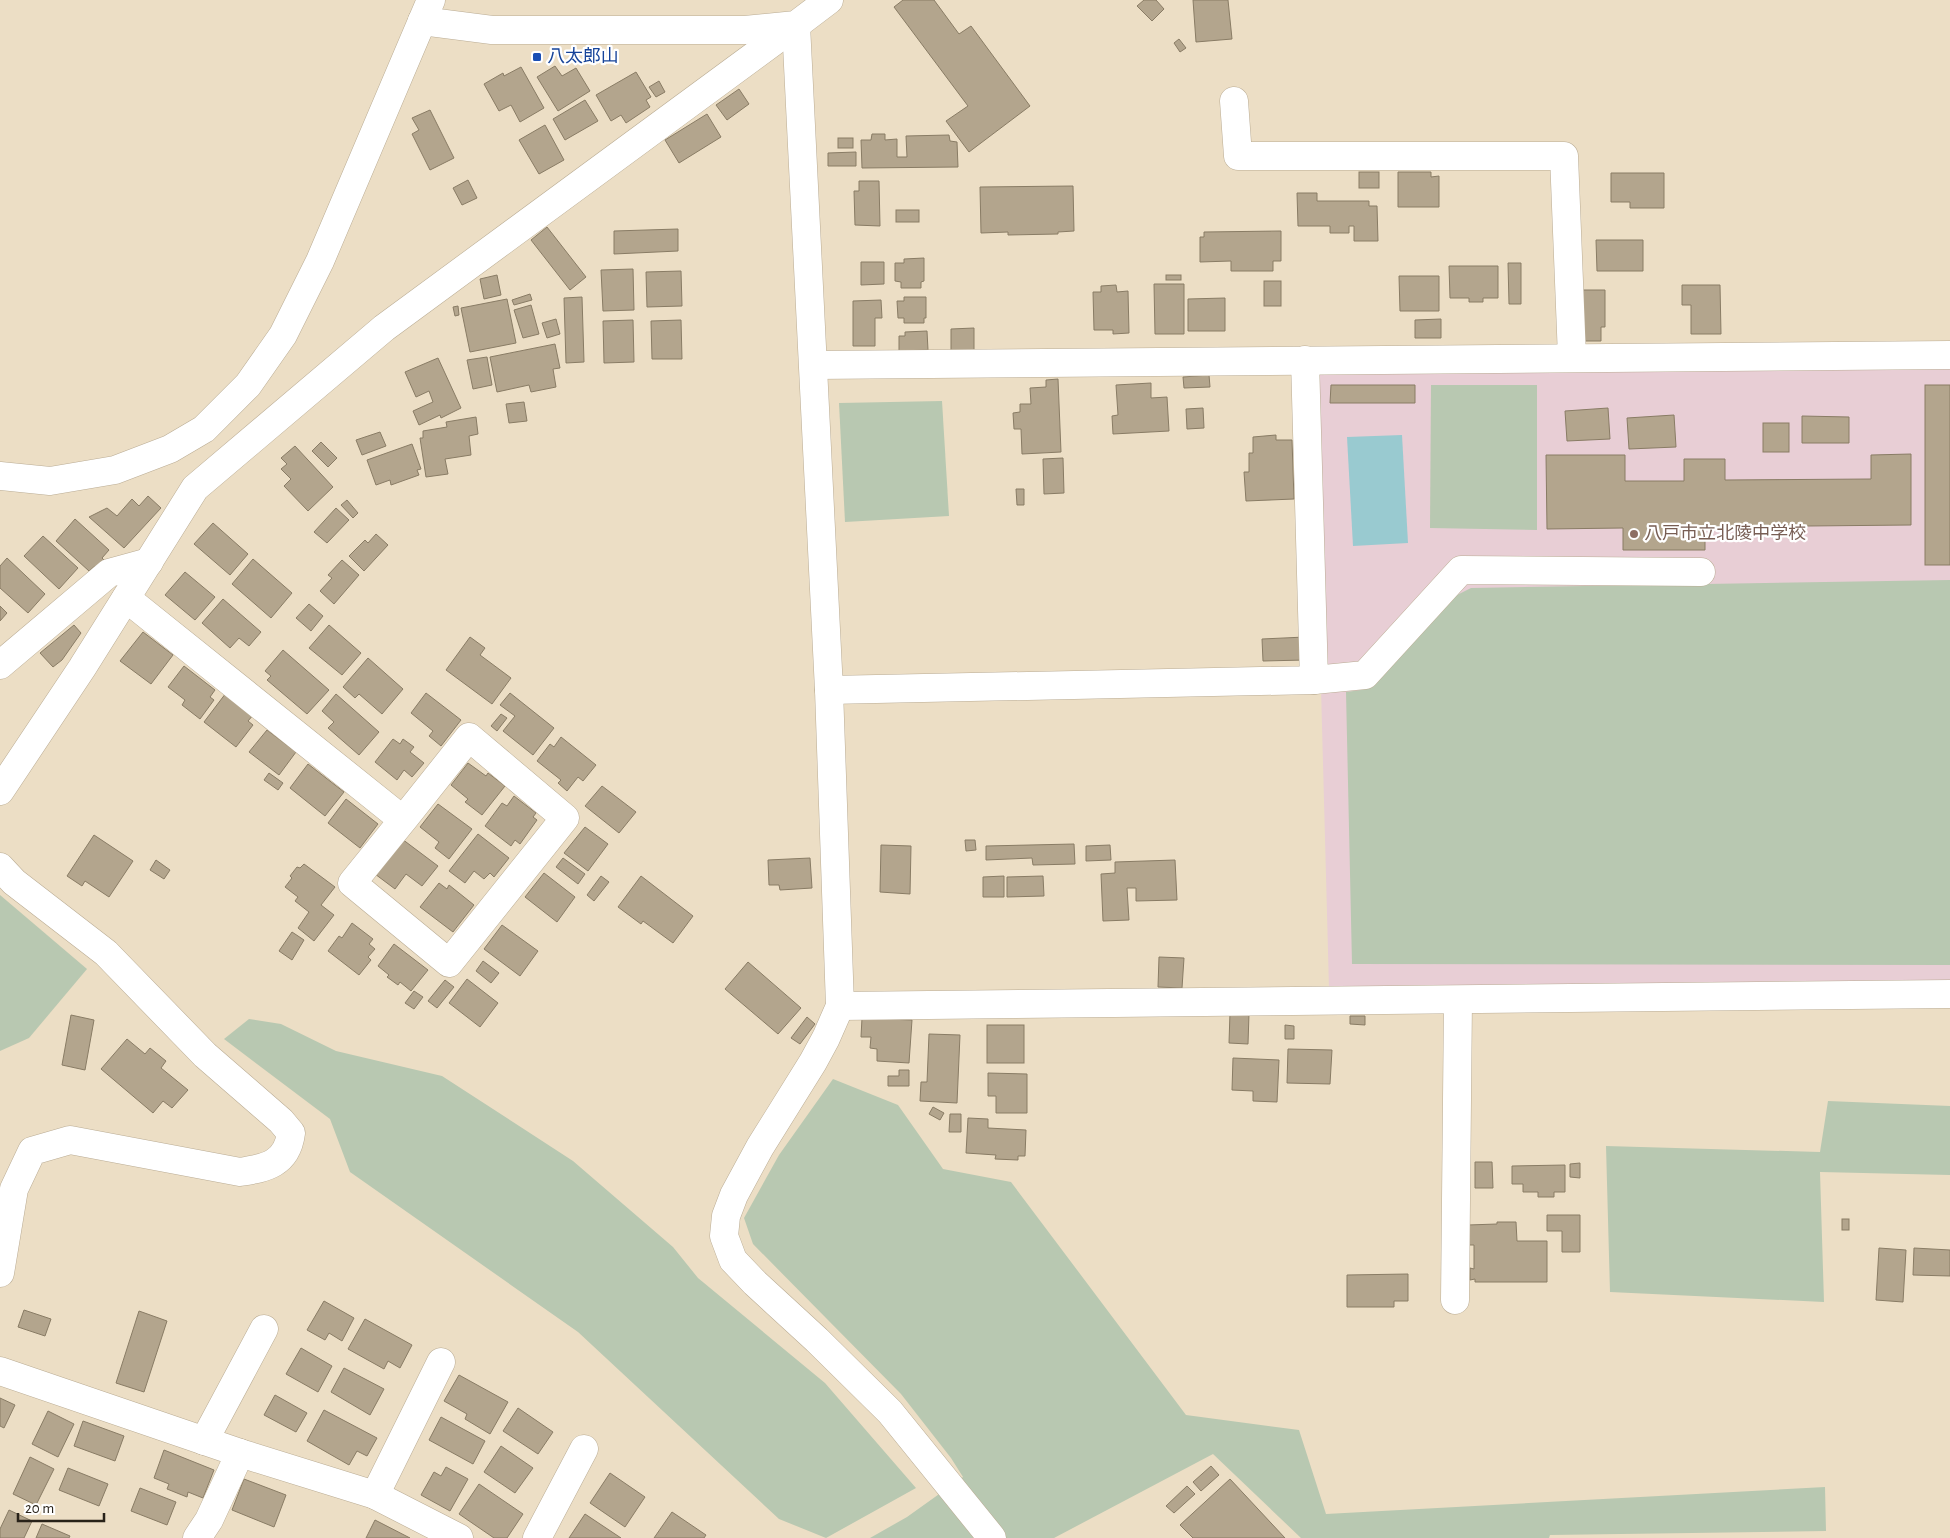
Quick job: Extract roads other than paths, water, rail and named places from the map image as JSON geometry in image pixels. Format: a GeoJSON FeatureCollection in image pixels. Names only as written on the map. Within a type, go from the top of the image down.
{"type":"FeatureCollection","features":[{"type":"Feature","properties":{"kind":"street"},"geometry":{"type":"LineString","coordinates":[[0,791],[196,488],[384,328],[829,0]]}},
{"type":"Feature","properties":{"kind":"street"},"geometry":{"type":"LineString","coordinates":[[0,476],[50,481],[116,470],[170,449],[204,429],[248,385],[284,335],[320,261],[426,11],[492,30],[745,30],[796,25]]}},
{"type":"Feature","properties":{"kind":"street"},"geometry":{"type":"LineString","coordinates":[[796,25],[829,690],[840,1006],[813,1062],[760,1147],[734,1195],[726,1216],[724,1236],[733,1260],[818,1340],[890,1412],[992,1538]]}},
{"type":"Feature","properties":{"kind":"street"},"geometry":{"type":"LineString","coordinates":[[1234,101],[1238,156],[1564,156],[1572,357]]}},
{"type":"Feature","properties":{"kind":"street"},"geometry":{"type":"LineString","coordinates":[[814,364],[1950,355]]}},
{"type":"Feature","properties":{"kind":"street"},"geometry":{"type":"LineString","coordinates":[[1305,360],[1314,680]]}},
{"type":"Feature","properties":{"kind":"street"},"geometry":{"type":"LineString","coordinates":[[204,429],[221,466]]}},
{"type":"Feature","properties":{"kind":"street"},"geometry":{"type":"LineString","coordinates":[[0,665],[109,574],[149,562]]}},
{"type":"Feature","properties":{"kind":"street"},"geometry":{"type":"LineString","coordinates":[[829,690],[1314,680],[1364,675],[1461,570],[1702,572]]}},
{"type":"Feature","properties":{"kind":"street"},"geometry":{"type":"LineString","coordinates":[[126,598],[403,820]]}},
{"type":"Feature","properties":{"kind":"street"},"geometry":{"type":"LineString","coordinates":[[469,737],[565,818],[449,962],[352,883],[403,820],[469,737]]}},
{"type":"Feature","properties":{"kind":"street"},"geometry":{"type":"LineString","coordinates":[[0,867],[14,882],[106,953],[205,1055],[281,1121],[291,1133],[289,1147],[282,1157],[264,1168],[240,1172],[70,1140],[32,1151],[14,1189],[0,1273]]}},
{"type":"Feature","properties":{"kind":"street"},"geometry":{"type":"LineString","coordinates":[[840,1006],[1950,994]]}},
{"type":"Feature","properties":{"kind":"street"},"geometry":{"type":"LineString","coordinates":[[1455,1300],[1458,1000]]}},
{"type":"Feature","properties":{"kind":"street"},"geometry":{"type":"LineString","coordinates":[[204,1441],[264,1329]]}},
{"type":"Feature","properties":{"kind":"street"},"geometry":{"type":"LineString","coordinates":[[376,1495],[441,1362]]}},
{"type":"Feature","properties":{"kind":"street"},"geometry":{"type":"LineString","coordinates":[[0,1371],[240,1453],[376,1495],[459,1538]]}},
{"type":"Feature","properties":{"kind":"street"},"geometry":{"type":"LineString","coordinates":[[537,1538],[584,1449]]}},
{"type":"Feature","properties":{"kind":"street"},"geometry":{"type":"LineString","coordinates":[[198,1538],[209,1520],[240,1453]]}},
{"type":"Feature","properties":{"kind":"water"},"geometry":{"type":"Polygon","coordinates":[[[1402,435],[1408,543],[1353,546],[1347,437],[1402,435]]]}},
{"type":"Feature","properties":{"kind":"place","name":"八太郎山"},"geometry":{"type":"Point","coordinates":[537,57]}},
{"type":"Feature","properties":{"kind":"place","name":"八戸市立北陵中学校"},"geometry":{"type":"Point","coordinates":[1634,534]}}]}
